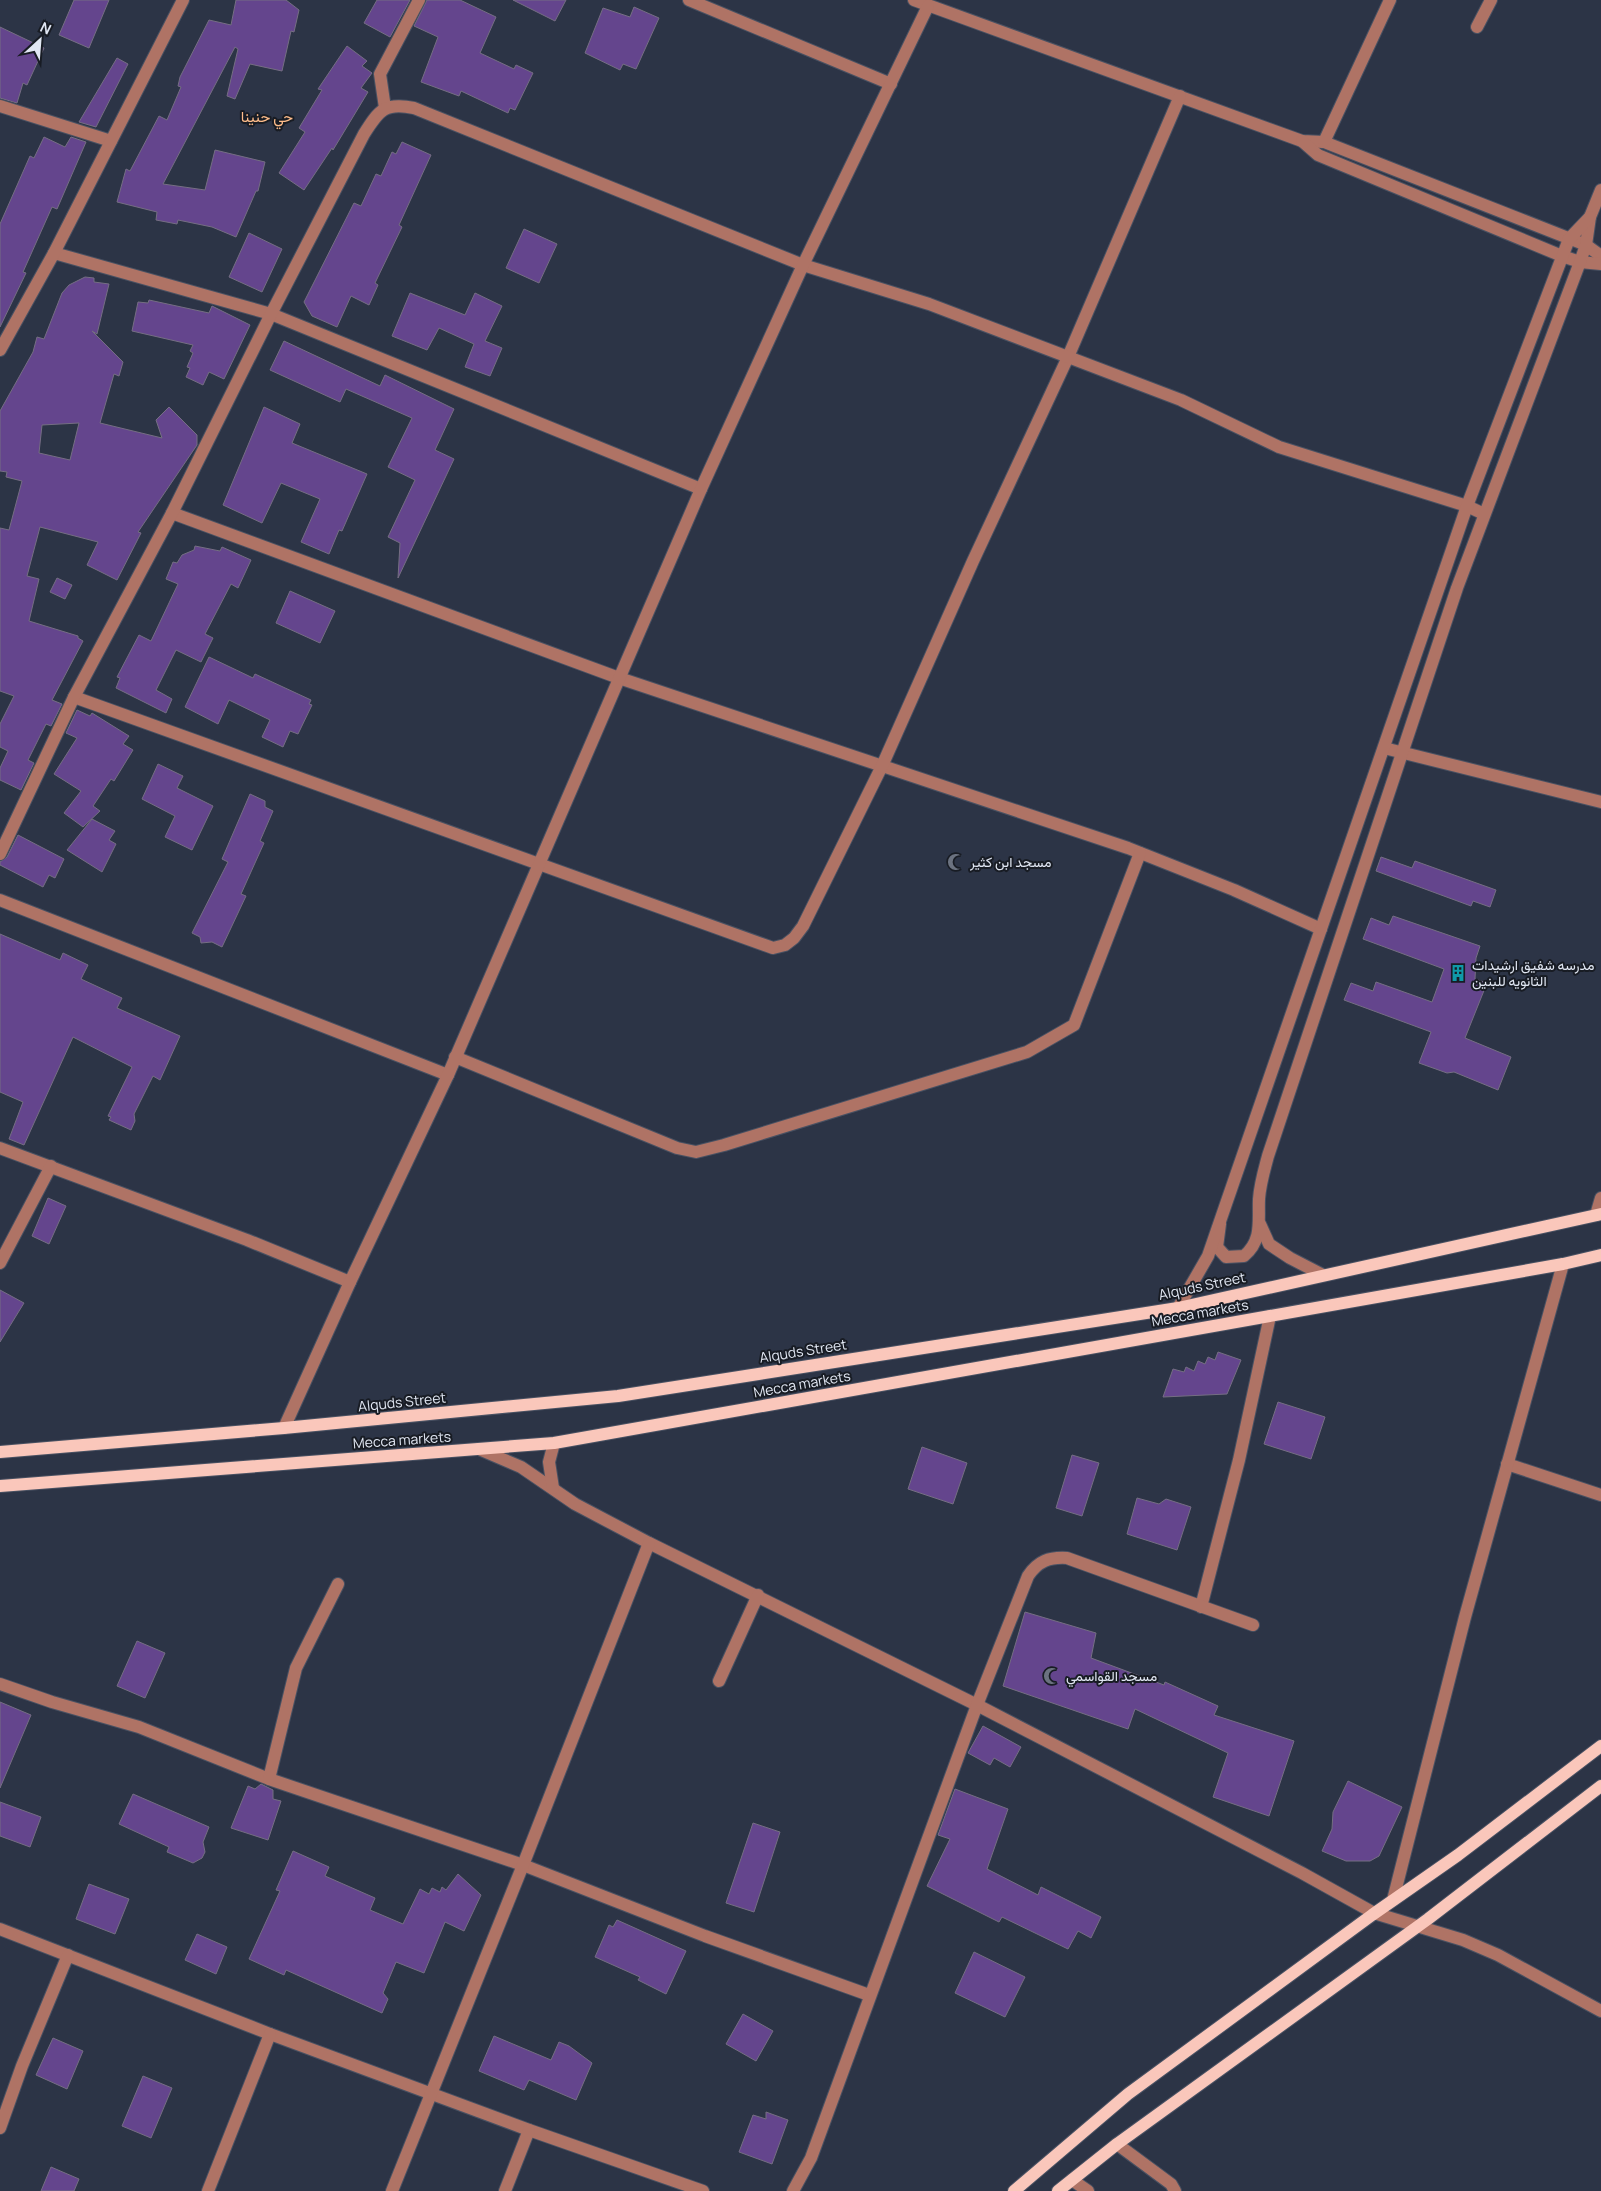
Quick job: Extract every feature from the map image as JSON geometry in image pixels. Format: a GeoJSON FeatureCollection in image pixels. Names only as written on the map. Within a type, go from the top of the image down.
{"type":"FeatureCollection","features":[{"type":"Feature","properties":{"kind":"main road","name":"Alquds Street"},"geometry":{"type":"LineString","coordinates":[[0,1452],[284,1428],[618,1396],[1178,1308],[1321,1274],[1598,1214]]}},
{"type":"Feature","properties":{"kind":"main road","name":"Mecca markets"},"geometry":{"type":"LineString","coordinates":[[0,1486],[554,1443],[1563,1264],[1601,1255]]}},
{"type":"Feature","properties":{"kind":"main road"},"geometry":{"type":"LineString","coordinates":[[1014,2191],[1128,2094],[1374,1913],[1458,1855],[1601,1746]]}},
{"type":"Feature","properties":{"kind":"main road"},"geometry":{"type":"LineString","coordinates":[[1058,2191],[1117,2144],[1416,1927],[1601,1786]]}},
{"type":"Feature","properties":{"kind":"street"},"geometry":{"type":"LineString","coordinates":[[0,349],[54,253],[183,0]]}},
{"type":"Feature","properties":{"kind":"street"},"geometry":{"type":"LineString","coordinates":[[385,108],[380,74],[419,0]]}},
{"type":"Feature","properties":{"kind":"street"},"geometry":{"type":"LineString","coordinates":[[689,0],[891,84]]}},
{"type":"Feature","properties":{"kind":"street"},"geometry":{"type":"LineString","coordinates":[[914,0],[1302,141],[1324,142],[1569,238],[1586,245],[1601,256]]}},
{"type":"Feature","properties":{"kind":"street"},"geometry":{"type":"LineString","coordinates":[[1324,142],[1390,0]]}},
{"type":"Feature","properties":{"kind":"street"},"geometry":{"type":"LineString","coordinates":[[1477,27],[1491,0]]}},
{"type":"Feature","properties":{"kind":"street"},"geometry":{"type":"LineString","coordinates":[[284,1428],[350,1282],[448,1075],[701,489],[803,265],[928,6]]}},
{"type":"Feature","properties":{"kind":"street"},"geometry":{"type":"LineString","coordinates":[[74,697],[773,948],[785,945],[794,938],[811,910],[882,766],[973,561],[1068,357],[1180,96]]}},
{"type":"Feature","properties":{"kind":"street"},"geometry":{"type":"LineString","coordinates":[[0,854],[74,697],[172,513],[270,314],[364,134],[374,118],[385,108],[397,104],[414,108],[803,265],[929,304],[1182,400],[1279,448],[1468,506],[1484,514]]}},
{"type":"Feature","properties":{"kind":"street"},"geometry":{"type":"LineString","coordinates":[[0,106],[112,141]]}},
{"type":"Feature","properties":{"kind":"street"},"geometry":{"type":"LineString","coordinates":[[1302,141],[1318,155],[1562,256],[1580,262],[1601,264]]}},
{"type":"Feature","properties":{"kind":"street"},"geometry":{"type":"LineString","coordinates":[[1220,1224],[1217,1247],[1226,1257],[1244,1256],[1250,1251],[1255,1244],[1260,1224],[1261,1181],[1268,1156],[1402,752],[1484,514],[1580,262],[1586,245],[1590,217],[1601,190]]}},
{"type":"Feature","properties":{"kind":"street"},"geometry":{"type":"LineString","coordinates":[[1178,1308],[1208,1256],[1220,1224],[1468,506],[1562,256],[1569,238],[1590,217]]}},
{"type":"Feature","properties":{"kind":"street"},"geometry":{"type":"LineString","coordinates":[[54,253],[270,314],[701,489]]}},
{"type":"Feature","properties":{"kind":"street"},"geometry":{"type":"LineString","coordinates":[[172,513],[619,678],[1140,853],[1234,890],[1321,928]]}},
{"type":"Feature","properties":{"kind":"street"},"geometry":{"type":"LineString","coordinates":[[1384,748],[1601,802]]}},
{"type":"Feature","properties":{"kind":"street"},"geometry":{"type":"LineString","coordinates":[[455,1057],[677,1148],[696,1152],[724,1145],[1027,1052],[1074,1025],[1140,853]]}},
{"type":"Feature","properties":{"kind":"street"},"geometry":{"type":"LineString","coordinates":[[0,900],[448,1075]]}},
{"type":"Feature","properties":{"kind":"street"},"geometry":{"type":"LineString","coordinates":[[0,1148],[247,1240],[350,1282]]}},
{"type":"Feature","properties":{"kind":"street"},"geometry":{"type":"LineString","coordinates":[[0,1263],[50,1166]]}},
{"type":"Feature","properties":{"kind":"street"},"geometry":{"type":"LineString","coordinates":[[1598,1214],[1601,1198]]}},
{"type":"Feature","properties":{"kind":"street"},"geometry":{"type":"LineString","coordinates":[[1260,1224],[1269,1244],[1290,1258],[1321,1274]]}},
{"type":"Feature","properties":{"kind":"street"},"geometry":{"type":"LineString","coordinates":[[1393,1900],[1465,1617],[1563,1264]]}},
{"type":"Feature","properties":{"kind":"street"},"geometry":{"type":"LineString","coordinates":[[1202,1606],[1239,1460],[1270,1316]]}},
{"type":"Feature","properties":{"kind":"street"},"geometry":{"type":"LineString","coordinates":[[554,1443],[549,1462],[554,1488]]}},
{"type":"Feature","properties":{"kind":"street"},"geometry":{"type":"LineString","coordinates":[[479,1449],[522,1467],[575,1504],[648,1543],[977,1705],[1302,1873],[1374,1913],[1463,1940],[1498,1955],[1601,2010]]}},
{"type":"Feature","properties":{"kind":"street"},"geometry":{"type":"LineString","coordinates":[[1507,1464],[1601,1495]]}},
{"type":"Feature","properties":{"kind":"street"},"geometry":{"type":"LineString","coordinates":[[392,2191],[523,1865],[648,1543]]}},
{"type":"Feature","properties":{"kind":"street"},"geometry":{"type":"LineString","coordinates":[[793,2191],[811,2158],[977,1705],[1028,1576],[1034,1566],[1053,1558],[1067,1558],[1253,1625]]}},
{"type":"Feature","properties":{"kind":"street"},"geometry":{"type":"LineString","coordinates":[[269,1779],[296,1668],[338,1584]]}},
{"type":"Feature","properties":{"kind":"street"},"geometry":{"type":"LineString","coordinates":[[719,1682],[758,1596]]}},
{"type":"Feature","properties":{"kind":"street"},"geometry":{"type":"LineString","coordinates":[[0,1684],[52,1702],[140,1727],[269,1779],[523,1865],[705,1936],[870,1995]]}},
{"type":"Feature","properties":{"kind":"street"},"geometry":{"type":"LineString","coordinates":[[0,1929],[270,2034],[529,2130],[703,2191]]}},
{"type":"Feature","properties":{"kind":"street"},"geometry":{"type":"LineString","coordinates":[[0,2128],[22,2066],[68,1955]]}},
{"type":"Feature","properties":{"kind":"street"},"geometry":{"type":"LineString","coordinates":[[208,2191],[270,2034]]}},
{"type":"Feature","properties":{"kind":"street"},"geometry":{"type":"LineString","coordinates":[[505,2191],[529,2130]]}},
{"type":"Feature","properties":{"kind":"street"},"geometry":{"type":"LineString","coordinates":[[1117,2144],[1171,2184],[1175,2191]]}},
{"type":"Feature","properties":{"kind":"street"},"geometry":{"type":"LineString","coordinates":[[1072,2180],[1088,2191]]}},
{"type":"Feature","properties":{"kind":"building"},"geometry":{"type":"Polygon","coordinates":[[[74,0],[109,0],[89,48],[59,35],[74,0]]]}},
{"type":"Feature","properties":{"kind":"building"},"geometry":{"type":"Polygon","coordinates":[[[236,0],[286,0],[299,10],[294,32],[291,31],[282,71],[250,64],[235,99],[227,96],[238,49],[235,47],[163,184],[205,190],[215,150],[265,162],[258,191],[256,191],[236,237],[212,227],[178,220],[177,224],[156,220],[157,212],[117,202],[126,169],[130,171],[159,116],[167,120],[181,87],[178,86],[180,77],[209,20],[231,25],[236,0]]]}},
{"type":"Feature","properties":{"kind":"building"},"geometry":{"type":"Polygon","coordinates":[[[377,0],[410,0],[390,37],[364,23],[377,0]]]}},
{"type":"Feature","properties":{"kind":"building"},"geometry":{"type":"Polygon","coordinates":[[[427,0],[460,0],[496,17],[480,53],[514,69],[516,65],[533,73],[515,110],[510,108],[508,113],[461,91],[459,96],[421,82],[438,37],[414,26],[427,0]]]}},
{"type":"Feature","properties":{"kind":"building"},"geometry":{"type":"Polygon","coordinates":[[[513,0],[566,0],[555,21],[513,0]]]}},
{"type":"Feature","properties":{"kind":"building"},"geometry":{"type":"Polygon","coordinates":[[[634,7],[659,18],[636,69],[623,64],[620,70],[585,53],[603,8],[630,17],[634,7]]]}},
{"type":"Feature","properties":{"kind":"building"},"geometry":{"type":"Polygon","coordinates":[[[0,27],[44,48],[27,85],[23,83],[17,103],[0,98],[0,27]]]}},
{"type":"Feature","properties":{"kind":"building"},"geometry":{"type":"Polygon","coordinates":[[[347,46],[367,61],[362,66],[372,73],[361,88],[368,92],[333,150],[332,148],[304,190],[279,173],[305,132],[299,128],[322,90],[318,89],[347,46]]]}},
{"type":"Feature","properties":{"kind":"building"},"geometry":{"type":"Polygon","coordinates":[[[117,58],[128,64],[96,127],[79,122],[117,58]]]}},
{"type":"Feature","properties":{"kind":"building"},"geometry":{"type":"Polygon","coordinates":[[[44,137],[65,147],[71,137],[86,142],[57,209],[52,207],[23,272],[26,273],[0,327],[0,224],[30,156],[34,158],[44,137]]]}},
{"type":"Feature","properties":{"kind":"building"},"geometry":{"type":"Polygon","coordinates":[[[402,142],[431,155],[399,225],[402,227],[375,283],[378,285],[369,305],[351,296],[337,327],[312,316],[304,302],[354,203],[361,206],[376,174],[381,176],[392,152],[396,154],[402,142]]]}},
{"type":"Feature","properties":{"kind":"building"},"geometry":{"type":"Polygon","coordinates":[[[524,229],[557,244],[539,283],[506,268],[524,229]]]}},
{"type":"Feature","properties":{"kind":"building"},"geometry":{"type":"Polygon","coordinates":[[[249,233],[282,249],[262,292],[229,277],[249,233]]]}},
{"type":"Feature","properties":{"kind":"building"},"geometry":{"type":"Polygon","coordinates":[[[85,277],[94,278],[94,282],[109,284],[97,334],[92,331],[123,362],[119,376],[114,374],[100,423],[162,438],[156,420],[169,407],[197,435],[197,445],[138,532],[141,533],[117,580],[87,565],[98,542],[40,527],[27,576],[39,579],[29,621],[78,636],[83,641],[52,700],[62,704],[51,726],[46,724],[28,760],[34,763],[21,790],[0,780],[0,768],[8,751],[0,747],[0,724],[14,696],[0,691],[0,528],[9,530],[22,481],[6,477],[7,472],[0,471],[0,411],[33,352],[37,337],[44,339],[62,293],[69,285],[85,277]],[[79,423],[42,425],[39,453],[70,460],[79,423]]]}},
{"type":"Feature","properties":{"kind":"building"},"geometry":{"type":"Polygon","coordinates":[[[410,293],[465,315],[475,293],[502,306],[485,341],[502,348],[490,376],[465,367],[474,344],[439,328],[427,350],[392,336],[410,293]]]}},
{"type":"Feature","properties":{"kind":"building"},"geometry":{"type":"Polygon","coordinates":[[[149,300],[209,313],[212,306],[250,325],[224,379],[209,372],[203,385],[186,377],[190,368],[187,367],[193,353],[190,351],[193,345],[132,331],[138,302],[148,303],[149,300]]]}},
{"type":"Feature","properties":{"kind":"building"},"geometry":{"type":"Polygon","coordinates":[[[284,341],[380,386],[385,375],[454,409],[435,450],[454,459],[398,578],[400,543],[388,537],[415,480],[388,467],[412,418],[346,389],[340,402],[270,370],[284,341]]]}},
{"type":"Feature","properties":{"kind":"building"},"geometry":{"type":"Polygon","coordinates":[[[264,407],[300,424],[292,443],[367,474],[342,531],[339,530],[329,554],[301,542],[320,499],[281,483],[262,523],[223,505],[264,407]]]}},
{"type":"Feature","properties":{"kind":"building"},"geometry":{"type":"Polygon","coordinates":[[[195,546],[220,551],[222,547],[251,560],[238,588],[231,584],[205,634],[213,638],[201,662],[176,650],[156,690],[172,699],[166,713],[116,688],[120,678],[117,677],[139,635],[151,641],[178,584],[166,579],[173,562],[177,563],[182,555],[194,550],[195,546]]]}},
{"type":"Feature","properties":{"kind":"building"},"geometry":{"type":"Polygon","coordinates":[[[57,578],[72,585],[65,599],[50,592],[57,578]]]}},
{"type":"Feature","properties":{"kind":"building"},"geometry":{"type":"Polygon","coordinates":[[[290,591],[335,611],[320,643],[276,623],[290,591]]]}},
{"type":"Feature","properties":{"kind":"building"},"geometry":{"type":"Polygon","coordinates":[[[209,657],[253,678],[255,674],[311,700],[309,704],[312,705],[298,734],[290,731],[283,747],[262,737],[270,720],[229,700],[218,724],[185,707],[209,657]]]}},
{"type":"Feature","properties":{"kind":"building"},"geometry":{"type":"Polygon","coordinates":[[[77,710],[90,716],[92,713],[129,736],[123,744],[133,750],[114,781],[111,779],[93,806],[100,811],[83,827],[64,813],[81,791],[54,774],[77,738],[66,733],[77,710]]]}},
{"type":"Feature","properties":{"kind":"building"},"geometry":{"type":"Polygon","coordinates":[[[158,764],[183,776],[177,788],[213,806],[192,850],[165,837],[175,816],[142,799],[158,764]]]}},
{"type":"Feature","properties":{"kind":"building"},"geometry":{"type":"Polygon","coordinates":[[[250,794],[265,801],[265,807],[273,811],[260,841],[264,843],[241,894],[246,896],[222,947],[212,942],[201,943],[200,937],[192,933],[228,862],[222,859],[250,794]]]}},
{"type":"Feature","properties":{"kind":"building"},"geometry":{"type":"Polygon","coordinates":[[[92,819],[115,831],[109,840],[116,844],[102,872],[67,850],[92,819]]]}},
{"type":"Feature","properties":{"kind":"building"},"geometry":{"type":"Polygon","coordinates":[[[18,835],[64,859],[55,878],[49,875],[43,887],[0,865],[0,862],[7,857],[18,835]]]}},
{"type":"Feature","properties":{"kind":"building"},"geometry":{"type":"Polygon","coordinates":[[[1381,857],[1412,868],[1415,861],[1496,890],[1490,907],[1473,901],[1471,906],[1376,871],[1381,857]]]}},
{"type":"Feature","properties":{"kind":"building","name":"مدرسه شفيق ارشيدات الثانويه للبنين"},"geometry":{"type":"Polygon","coordinates":[[[1393,916],[1480,946],[1476,958],[1475,979],[1487,983],[1465,1038],[1511,1057],[1498,1090],[1454,1072],[1447,1073],[1419,1063],[1431,1032],[1344,1000],[1351,983],[1373,991],[1376,982],[1432,1002],[1444,969],[1363,939],[1371,918],[1389,925],[1393,916]]]}},
{"type":"Feature","properties":{"kind":"building"},"geometry":{"type":"Polygon","coordinates":[[[0,934],[60,960],[63,953],[88,965],[81,979],[122,998],[117,1008],[180,1036],[160,1080],[153,1076],[134,1114],[135,1121],[131,1130],[109,1120],[111,1117],[108,1116],[132,1067],[73,1037],[24,1145],[9,1139],[23,1102],[0,1092],[0,934]]]}},
{"type":"Feature","properties":{"kind":"building"},"geometry":{"type":"Polygon","coordinates":[[[48,1198],[66,1206],[49,1244],[32,1236],[48,1198]]]}},
{"type":"Feature","properties":{"kind":"building"},"geometry":{"type":"Polygon","coordinates":[[[0,1290],[24,1303],[0,1342],[0,1290]]]}},
{"type":"Feature","properties":{"kind":"building"},"geometry":{"type":"Polygon","coordinates":[[[1218,1352],[1241,1360],[1227,1394],[1163,1397],[1173,1369],[1184,1372],[1186,1367],[1194,1371],[1198,1361],[1205,1364],[1208,1357],[1215,1360],[1218,1352]]]}},
{"type":"Feature","properties":{"kind":"building"},"geometry":{"type":"Polygon","coordinates":[[[1278,1402],[1325,1417],[1311,1459],[1264,1444],[1278,1402]]]}},
{"type":"Feature","properties":{"kind":"building"},"geometry":{"type":"Polygon","coordinates":[[[922,1447],[967,1463],[953,1504],[908,1489],[922,1447]]]}},
{"type":"Feature","properties":{"kind":"building"},"geometry":{"type":"Polygon","coordinates":[[[1072,1455],[1099,1463],[1082,1516],[1056,1508],[1072,1455]]]}},
{"type":"Feature","properties":{"kind":"building"},"geometry":{"type":"Polygon","coordinates":[[[1137,1498],[1159,1504],[1166,1499],[1191,1507],[1177,1550],[1127,1534],[1137,1498]]]}},
{"type":"Feature","properties":{"kind":"building"},"geometry":{"type":"Polygon","coordinates":[[[1025,1612],[1096,1633],[1091,1658],[1164,1685],[1165,1682],[1218,1706],[1214,1715],[1294,1741],[1269,1816],[1213,1797],[1228,1753],[1135,1709],[1128,1729],[1003,1686],[1025,1612]]]}},
{"type":"Feature","properties":{"kind":"building"},"geometry":{"type":"Polygon","coordinates":[[[137,1641],[165,1653],[145,1698],[117,1686],[137,1641]]]}},
{"type":"Feature","properties":{"kind":"building"},"geometry":{"type":"Polygon","coordinates":[[[0,1702],[31,1715],[0,1788],[0,1702]]]}},
{"type":"Feature","properties":{"kind":"building"},"geometry":{"type":"Polygon","coordinates":[[[983,1726],[1021,1747],[1010,1767],[994,1758],[990,1765],[968,1753],[983,1726]]]}},
{"type":"Feature","properties":{"kind":"building"},"geometry":{"type":"Polygon","coordinates":[[[1348,1781],[1402,1807],[1379,1856],[1370,1861],[1346,1861],[1322,1851],[1332,1829],[1333,1812],[1348,1781]]]}},
{"type":"Feature","properties":{"kind":"building"},"geometry":{"type":"Polygon","coordinates":[[[261,1784],[273,1790],[273,1799],[281,1801],[268,1840],[231,1828],[248,1786],[255,1789],[261,1784]]]}},
{"type":"Feature","properties":{"kind":"building"},"geometry":{"type":"Polygon","coordinates":[[[955,1789],[1008,1809],[987,1869],[1038,1895],[1041,1887],[1101,1917],[1091,1938],[1078,1931],[1068,1949],[1002,1917],[999,1922],[927,1886],[950,1839],[938,1835],[955,1789]]]}},
{"type":"Feature","properties":{"kind":"building"},"geometry":{"type":"Polygon","coordinates":[[[133,1794],[209,1827],[203,1842],[205,1852],[202,1858],[193,1863],[167,1852],[169,1847],[119,1824],[133,1794]]]}},
{"type":"Feature","properties":{"kind":"building"},"geometry":{"type":"Polygon","coordinates":[[[0,1802],[41,1817],[30,1847],[0,1836],[0,1802]]]}},
{"type":"Feature","properties":{"kind":"building"},"geometry":{"type":"Polygon","coordinates":[[[753,1823],[780,1832],[754,1912],[726,1903],[753,1823]]]}},
{"type":"Feature","properties":{"kind":"building"},"geometry":{"type":"Polygon","coordinates":[[[293,1851],[329,1867],[325,1876],[375,1898],[370,1910],[403,1924],[420,1889],[429,1894],[432,1888],[440,1892],[442,1887],[446,1890],[458,1874],[481,1895],[464,1931],[445,1922],[424,1973],[396,1962],[383,1993],[388,1999],[382,2013],[286,1970],[284,1975],[249,1959],[280,1891],[276,1890],[293,1851]]]}},
{"type":"Feature","properties":{"kind":"building"},"geometry":{"type":"Polygon","coordinates":[[[89,1884],[129,1899],[115,1934],[76,1919],[89,1884]]]}},
{"type":"Feature","properties":{"kind":"building"},"geometry":{"type":"Polygon","coordinates":[[[617,1920],[686,1951],[666,1994],[638,1980],[640,1977],[595,1957],[609,1925],[613,1927],[617,1920]]]}},
{"type":"Feature","properties":{"kind":"building"},"geometry":{"type":"Polygon","coordinates":[[[197,1934],[227,1947],[216,1974],[185,1960],[197,1934]]]}},
{"type":"Feature","properties":{"kind":"building"},"geometry":{"type":"Polygon","coordinates":[[[974,1952],[1025,1977],[1005,2017],[955,1993],[974,1952]]]}},
{"type":"Feature","properties":{"kind":"building"},"geometry":{"type":"Polygon","coordinates":[[[743,2014],[773,2031],[756,2061],[726,2044],[743,2014]]]}},
{"type":"Feature","properties":{"kind":"building"},"geometry":{"type":"Polygon","coordinates":[[[494,2036],[551,2060],[559,2042],[569,2046],[592,2063],[576,2100],[529,2080],[524,2090],[479,2071],[494,2036]]]}},
{"type":"Feature","properties":{"kind":"building"},"geometry":{"type":"Polygon","coordinates":[[[53,2038],[83,2051],[67,2089],[36,2075],[53,2038]]]}},
{"type":"Feature","properties":{"kind":"building"},"geometry":{"type":"Polygon","coordinates":[[[143,2076],[172,2088],[151,2138],[122,2126],[143,2076]]]}},
{"type":"Feature","properties":{"kind":"building"},"geometry":{"type":"Polygon","coordinates":[[[766,2112],[788,2120],[772,2164],[739,2152],[753,2115],[766,2119],[766,2112]]]}},
{"type":"Feature","properties":{"kind":"building"},"geometry":{"type":"Polygon","coordinates":[[[51,2167],[79,2179],[74,2191],[41,2191],[51,2167]]]}},
{"type":"Feature","properties":{"kind":"place","name":"مسجد ابن كثير"},"geometry":{"type":"Point","coordinates":[956,862]}},
{"type":"Feature","properties":{"kind":"place","name":"مدرسه شفيق ارشيدات الثانويه للبنين"},"geometry":{"type":"Point","coordinates":[1458,973]}},
{"type":"Feature","properties":{"kind":"place","name":"مسجد القواسمي"},"geometry":{"type":"Point","coordinates":[1052,1676]}},
{"type":"Feature","properties":{"kind":"district","name":"حي حنينا"},"geometry":{"type":"Point","coordinates":[267,117]}}]}
